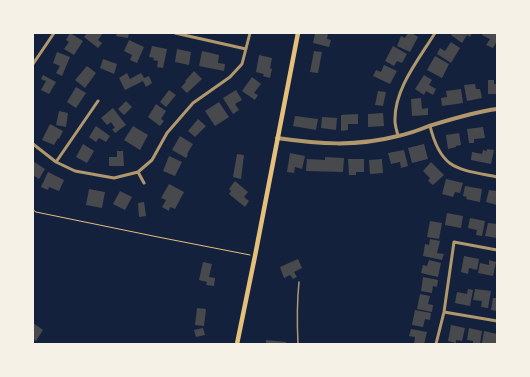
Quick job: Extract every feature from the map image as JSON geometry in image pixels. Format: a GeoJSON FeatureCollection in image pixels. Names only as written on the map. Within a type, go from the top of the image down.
{"type":"FeatureCollection","features":[{"type":"Feature","properties":{"kind":"main road"},"geometry":{"type":"LineString","coordinates":[[237,344],[298,33]]}},
{"type":"Feature","properties":{"kind":"street"},"geometry":{"type":"LineString","coordinates":[[33,64],[54,33]]}},
{"type":"Feature","properties":{"kind":"street"},"geometry":{"type":"LineString","coordinates":[[175,33],[246,49]]}},
{"type":"Feature","properties":{"kind":"street"},"geometry":{"type":"LineString","coordinates":[[33,144],[56,162],[75,171],[114,178],[138,172],[152,160],[167,133],[193,103],[230,77],[242,64],[250,33]]}},
{"type":"Feature","properties":{"kind":"street"},"geometry":{"type":"LineString","coordinates":[[398,136],[395,122],[396,106],[400,91],[435,33]]}},
{"type":"Feature","properties":{"kind":"street"},"geometry":{"type":"LineString","coordinates":[[56,162],[98,101]]}},
{"type":"Feature","properties":{"kind":"street"},"geometry":{"type":"LineString","coordinates":[[277,138],[329,144],[381,140],[482,111],[497,109]]}},
{"type":"Feature","properties":{"kind":"street"},"geometry":{"type":"LineString","coordinates":[[430,126],[436,145],[441,154],[454,167],[461,170],[497,176]]}},
{"type":"Feature","properties":{"kind":"street"},"geometry":{"type":"LineString","coordinates":[[138,172],[144,183]]}},
{"type":"Feature","properties":{"kind":"street"},"geometry":{"type":"LineString","coordinates":[[436,344],[444,312],[454,242],[497,250]]}},
{"type":"Feature","properties":{"kind":"street"},"geometry":{"type":"LineString","coordinates":[[444,312],[497,321]]}},
{"type":"Feature","properties":{"kind":"lane"},"geometry":{"type":"LineString","coordinates":[[298,344],[299,282]]}},
{"type":"Feature","properties":{"kind":"path"},"geometry":{"type":"LineString","coordinates":[[33,210],[36,212],[108,227],[255,256]]}},
{"type":"Feature","properties":{"kind":"building"},"geometry":{"type":"Polygon","coordinates":[[[70,33],[83,41],[74,55],[64,49],[69,42],[66,40],[70,33]]]}},
{"type":"Feature","properties":{"kind":"building"},"geometry":{"type":"Polygon","coordinates":[[[87,33],[103,33],[98,40],[102,43],[98,48],[84,37],[87,33]]]}},
{"type":"Feature","properties":{"kind":"building"},"geometry":{"type":"Polygon","coordinates":[[[117,33],[129,33],[128,38],[116,36],[117,33]]]}},
{"type":"Feature","properties":{"kind":"building"},"geometry":{"type":"Polygon","coordinates":[[[315,33],[328,33],[327,39],[331,40],[329,47],[313,43],[315,33]]]}},
{"type":"Feature","properties":{"kind":"building"},"geometry":{"type":"Polygon","coordinates":[[[408,33],[412,33],[418,37],[410,52],[397,46],[401,36],[405,38],[408,33]]]}},
{"type":"Feature","properties":{"kind":"building"},"geometry":{"type":"Polygon","coordinates":[[[452,33],[472,33],[470,37],[467,35],[462,43],[451,35],[452,33]]]}},
{"type":"Feature","properties":{"kind":"building"},"geometry":{"type":"Polygon","coordinates":[[[483,33],[497,33],[497,41],[493,48],[486,45],[490,39],[482,35],[483,33]]]}},
{"type":"Feature","properties":{"kind":"building"},"geometry":{"type":"Polygon","coordinates":[[[129,40],[144,47],[137,63],[130,60],[132,55],[124,51],[129,40]]]}},
{"type":"Feature","properties":{"kind":"building"},"geometry":{"type":"Polygon","coordinates":[[[451,42],[460,48],[451,63],[437,54],[440,48],[445,51],[451,42]]]}},
{"type":"Feature","properties":{"kind":"building"},"geometry":{"type":"Polygon","coordinates":[[[152,46],[167,49],[163,68],[157,67],[158,61],[149,57],[152,46]]]}},
{"type":"Feature","properties":{"kind":"building"},"geometry":{"type":"Polygon","coordinates":[[[393,46],[407,54],[402,63],[397,61],[394,66],[385,61],[393,46]]]}},
{"type":"Feature","properties":{"kind":"building"},"geometry":{"type":"Polygon","coordinates":[[[177,49],[191,52],[189,65],[175,62],[177,49]]]}},
{"type":"Feature","properties":{"kind":"building"},"geometry":{"type":"Polygon","coordinates":[[[202,51],[219,55],[218,63],[225,64],[224,71],[199,66],[202,51]]]}},
{"type":"Feature","properties":{"kind":"building"},"geometry":{"type":"Polygon","coordinates":[[[314,51],[322,52],[318,73],[310,72],[314,51]]]}},
{"type":"Feature","properties":{"kind":"building"},"geometry":{"type":"Polygon","coordinates":[[[57,52],[70,57],[62,76],[56,73],[60,66],[53,63],[57,52]]]}},
{"type":"Feature","properties":{"kind":"building"},"geometry":{"type":"Polygon","coordinates":[[[259,55],[272,58],[270,78],[263,76],[264,74],[256,72],[259,55]]]}},
{"type":"Feature","properties":{"kind":"building"},"geometry":{"type":"Polygon","coordinates":[[[435,56],[449,64],[442,78],[427,70],[435,56]]]}},
{"type":"Feature","properties":{"kind":"building"},"geometry":{"type":"Polygon","coordinates":[[[103,59],[117,64],[114,74],[100,68],[103,59]]]}},
{"type":"Feature","properties":{"kind":"building"},"geometry":{"type":"Polygon","coordinates":[[[384,65],[397,71],[390,84],[373,76],[376,70],[381,72],[384,65]]]}},
{"type":"Feature","properties":{"kind":"building"},"geometry":{"type":"Polygon","coordinates":[[[87,66],[96,73],[85,88],[75,80],[87,66]]]}},
{"type":"Feature","properties":{"kind":"building"},"geometry":{"type":"Polygon","coordinates":[[[194,71],[202,79],[187,93],[181,87],[194,71]]]}},
{"type":"Feature","properties":{"kind":"building"},"geometry":{"type":"Polygon","coordinates":[[[127,73],[130,79],[141,73],[144,78],[149,76],[152,83],[146,87],[143,81],[125,90],[119,78],[127,73]]]}},
{"type":"Feature","properties":{"kind":"building"},"geometry":{"type":"Polygon","coordinates":[[[43,75],[56,82],[49,94],[41,90],[46,81],[41,79],[43,75]]]}},
{"type":"Feature","properties":{"kind":"building"},"geometry":{"type":"Polygon","coordinates":[[[424,75],[432,80],[429,85],[436,89],[433,95],[426,91],[424,95],[415,89],[424,75]]]}},
{"type":"Feature","properties":{"kind":"building"},"geometry":{"type":"Polygon","coordinates":[[[252,77],[261,84],[254,93],[258,95],[255,100],[242,91],[252,77]]]}},
{"type":"Feature","properties":{"kind":"building"},"geometry":{"type":"Polygon","coordinates":[[[488,80],[494,80],[494,84],[497,84],[497,94],[488,94],[488,80]]]}},
{"type":"Feature","properties":{"kind":"building"},"geometry":{"type":"Polygon","coordinates":[[[475,84],[476,89],[480,89],[482,98],[467,101],[464,85],[475,84]]]}},
{"type":"Feature","properties":{"kind":"building"},"geometry":{"type":"Polygon","coordinates":[[[76,87],[86,93],[76,108],[67,102],[76,87]]]}},
{"type":"Feature","properties":{"kind":"building"},"geometry":{"type":"Polygon","coordinates":[[[461,89],[463,103],[442,106],[441,98],[447,97],[446,91],[461,89]]]}},
{"type":"Feature","properties":{"kind":"building"},"geometry":{"type":"Polygon","coordinates":[[[169,90],[176,95],[166,107],[160,102],[169,90]]]}},
{"type":"Feature","properties":{"kind":"building"},"geometry":{"type":"Polygon","coordinates":[[[236,90],[242,100],[235,104],[239,110],[233,114],[223,98],[236,90]]]}},
{"type":"Feature","properties":{"kind":"building"},"geometry":{"type":"Polygon","coordinates":[[[378,91],[386,92],[383,106],[375,105],[378,91]]]}},
{"type":"Feature","properties":{"kind":"building"},"geometry":{"type":"Polygon","coordinates":[[[421,98],[422,109],[428,108],[428,115],[412,116],[411,99],[421,98]]]}},
{"type":"Feature","properties":{"kind":"building"},"geometry":{"type":"Polygon","coordinates":[[[126,101],[132,107],[124,115],[118,109],[126,101]]]}},
{"type":"Feature","properties":{"kind":"building"},"geometry":{"type":"Polygon","coordinates":[[[219,102],[229,117],[215,126],[205,111],[219,102]]]}},
{"type":"Feature","properties":{"kind":"building"},"geometry":{"type":"Polygon","coordinates":[[[156,104],[166,111],[161,119],[164,121],[160,126],[148,117],[156,104]]]}},
{"type":"Feature","properties":{"kind":"building"},"geometry":{"type":"Polygon","coordinates":[[[113,108],[126,125],[115,133],[112,129],[115,128],[111,122],[107,125],[101,118],[113,108]]]}},
{"type":"Feature","properties":{"kind":"building"},"geometry":{"type":"Polygon","coordinates":[[[59,111],[68,113],[66,127],[56,125],[59,111]]]}},
{"type":"Feature","properties":{"kind":"building"},"geometry":{"type":"Polygon","coordinates":[[[383,113],[384,126],[368,127],[368,114],[383,113]]]}},
{"type":"Feature","properties":{"kind":"building"},"geometry":{"type":"Polygon","coordinates":[[[358,114],[358,124],[348,124],[348,130],[341,131],[341,115],[358,114]]]}},
{"type":"Feature","properties":{"kind":"building"},"geometry":{"type":"Polygon","coordinates":[[[295,116],[318,119],[316,130],[293,126],[295,116]]]}},
{"type":"Feature","properties":{"kind":"building"},"geometry":{"type":"Polygon","coordinates":[[[322,117],[337,118],[336,130],[321,128],[322,117]]]}},
{"type":"Feature","properties":{"kind":"building"},"geometry":{"type":"Polygon","coordinates":[[[198,119],[206,126],[195,137],[188,131],[198,119]]]}},
{"type":"Feature","properties":{"kind":"building"},"geometry":{"type":"Polygon","coordinates":[[[50,124],[63,131],[54,145],[42,140],[50,124]]]}},
{"type":"Feature","properties":{"kind":"building"},"geometry":{"type":"Polygon","coordinates":[[[96,126],[110,136],[106,142],[99,138],[96,142],[89,137],[96,126]]]}},
{"type":"Feature","properties":{"kind":"building"},"geometry":{"type":"Polygon","coordinates":[[[133,126],[148,135],[140,150],[124,140],[133,126]]]}},
{"type":"Feature","properties":{"kind":"building"},"geometry":{"type":"Polygon","coordinates":[[[483,127],[485,138],[474,139],[474,143],[469,143],[467,129],[483,127]]]}},
{"type":"Feature","properties":{"kind":"building"},"geometry":{"type":"Polygon","coordinates":[[[459,133],[461,145],[448,149],[446,135],[459,133]]]}},
{"type":"Feature","properties":{"kind":"building"},"geometry":{"type":"Polygon","coordinates":[[[180,136],[193,144],[186,158],[172,150],[180,136]]]}},
{"type":"Feature","properties":{"kind":"building"},"geometry":{"type":"Polygon","coordinates":[[[83,144],[94,151],[87,163],[76,157],[83,144]]]}},
{"type":"Feature","properties":{"kind":"building"},"geometry":{"type":"Polygon","coordinates":[[[424,144],[428,159],[412,163],[408,148],[424,144]]]}},
{"type":"Feature","properties":{"kind":"building"},"geometry":{"type":"Polygon","coordinates":[[[487,149],[494,150],[491,164],[471,160],[472,152],[482,154],[483,150],[487,151],[487,149]]]}},
{"type":"Feature","properties":{"kind":"building"},"geometry":{"type":"Polygon","coordinates":[[[404,150],[408,166],[401,168],[400,162],[391,164],[388,153],[404,150]]]}},
{"type":"Feature","properties":{"kind":"building"},"geometry":{"type":"Polygon","coordinates":[[[117,151],[123,151],[124,166],[109,166],[109,157],[117,157],[117,151]]]}},
{"type":"Feature","properties":{"kind":"building"},"geometry":{"type":"Polygon","coordinates":[[[290,153],[305,156],[302,169],[295,167],[294,173],[287,172],[290,153]]]}},
{"type":"Feature","properties":{"kind":"building"},"geometry":{"type":"Polygon","coordinates":[[[237,154],[244,155],[241,179],[233,177],[237,154]]]}},
{"type":"Feature","properties":{"kind":"building"},"geometry":{"type":"Polygon","coordinates":[[[169,156],[182,162],[175,176],[163,171],[169,156]]]}},
{"type":"Feature","properties":{"kind":"building"},"geometry":{"type":"Polygon","coordinates":[[[325,157],[344,158],[343,172],[306,171],[307,159],[325,160],[325,157]]]}},
{"type":"Feature","properties":{"kind":"building"},"geometry":{"type":"Polygon","coordinates":[[[348,159],[364,159],[364,172],[356,172],[356,175],[349,175],[348,159]]]}},
{"type":"Feature","properties":{"kind":"building"},"geometry":{"type":"Polygon","coordinates":[[[382,159],[383,173],[370,174],[369,160],[382,159]]]}},
{"type":"Feature","properties":{"kind":"building"},"geometry":{"type":"Polygon","coordinates":[[[33,161],[45,169],[39,179],[33,175],[33,161]]]}},
{"type":"Feature","properties":{"kind":"building"},"geometry":{"type":"Polygon","coordinates":[[[431,162],[444,175],[433,185],[428,181],[430,178],[423,171],[431,162]]]}},
{"type":"Feature","properties":{"kind":"building"},"geometry":{"type":"Polygon","coordinates":[[[48,172],[64,180],[59,191],[49,187],[48,190],[41,187],[48,172]]]}},
{"type":"Feature","properties":{"kind":"building"},"geometry":{"type":"Polygon","coordinates":[[[446,179],[463,183],[460,193],[455,192],[453,197],[442,194],[446,179]]]}},
{"type":"Feature","properties":{"kind":"building"},"geometry":{"type":"Polygon","coordinates":[[[235,181],[248,192],[244,197],[249,201],[245,207],[229,194],[231,191],[229,189],[235,181]]]}},
{"type":"Feature","properties":{"kind":"building"},"geometry":{"type":"Polygon","coordinates":[[[169,184],[184,192],[175,209],[170,207],[169,211],[162,207],[166,200],[161,198],[169,184]]]}},
{"type":"Feature","properties":{"kind":"building"},"geometry":{"type":"Polygon","coordinates":[[[465,186],[482,189],[480,202],[466,199],[467,197],[463,196],[465,186]]]}},
{"type":"Feature","properties":{"kind":"building"},"geometry":{"type":"Polygon","coordinates":[[[89,189],[105,192],[102,208],[86,205],[89,189]]]}},
{"type":"Feature","properties":{"kind":"building"},"geometry":{"type":"Polygon","coordinates":[[[489,190],[497,191],[497,205],[486,202],[489,190]]]}},
{"type":"Feature","properties":{"kind":"building"},"geometry":{"type":"Polygon","coordinates":[[[120,191],[132,197],[125,210],[113,204],[120,191]]]}},
{"type":"Feature","properties":{"kind":"building"},"geometry":{"type":"Polygon","coordinates":[[[144,202],[146,216],[139,217],[138,203],[144,202]]]}},
{"type":"Feature","properties":{"kind":"building"},"geometry":{"type":"Polygon","coordinates":[[[447,213],[463,216],[461,228],[445,225],[447,213]]]}},
{"type":"Feature","properties":{"kind":"building"},"geometry":{"type":"Polygon","coordinates":[[[470,218],[485,221],[482,236],[476,235],[477,230],[468,228],[470,218]]]}},
{"type":"Feature","properties":{"kind":"building"},"geometry":{"type":"Polygon","coordinates":[[[430,221],[442,223],[439,239],[427,237],[430,221]]]}},
{"type":"Feature","properties":{"kind":"building"},"geometry":{"type":"Polygon","coordinates":[[[488,223],[497,224],[497,238],[485,236],[488,223]]]}},
{"type":"Feature","properties":{"kind":"building"},"geometry":{"type":"Polygon","coordinates":[[[430,239],[440,241],[437,253],[444,254],[442,260],[423,256],[425,244],[429,245],[430,239]]]}},
{"type":"Feature","properties":{"kind":"building"},"geometry":{"type":"Polygon","coordinates":[[[464,256],[479,259],[477,270],[469,268],[468,274],[461,272],[464,256]]]}},
{"type":"Feature","properties":{"kind":"building"},"geometry":{"type":"Polygon","coordinates":[[[298,259],[302,268],[294,272],[297,277],[293,279],[290,275],[284,278],[280,267],[298,259]]]}},
{"type":"Feature","properties":{"kind":"building"},"geometry":{"type":"Polygon","coordinates":[[[429,260],[441,263],[438,277],[421,273],[423,265],[427,266],[429,260]]]}},
{"type":"Feature","properties":{"kind":"building"},"geometry":{"type":"Polygon","coordinates":[[[489,260],[496,262],[493,276],[478,273],[480,263],[489,265],[489,260]]]}},
{"type":"Feature","properties":{"kind":"building"},"geometry":{"type":"Polygon","coordinates":[[[203,262],[212,264],[209,277],[215,278],[214,286],[206,285],[207,282],[199,280],[203,262]]]}},
{"type":"Feature","properties":{"kind":"building"},"geometry":{"type":"Polygon","coordinates":[[[423,277],[438,280],[437,287],[433,286],[432,293],[421,291],[423,277]]]}},
{"type":"Feature","properties":{"kind":"building"},"geometry":{"type":"Polygon","coordinates":[[[468,289],[473,290],[470,306],[455,303],[457,292],[467,294],[468,289]]]}},
{"type":"Feature","properties":{"kind":"building"},"geometry":{"type":"Polygon","coordinates":[[[475,289],[491,291],[488,308],[481,307],[482,301],[473,300],[475,289]]]}},
{"type":"Feature","properties":{"kind":"building"},"geometry":{"type":"Polygon","coordinates":[[[420,294],[430,296],[428,304],[433,305],[432,312],[417,309],[420,294]]]}},
{"type":"Feature","properties":{"kind":"building"},"geometry":{"type":"Polygon","coordinates":[[[493,298],[497,298],[497,311],[491,310],[493,298]]]}},
{"type":"Feature","properties":{"kind":"building"},"geometry":{"type":"Polygon","coordinates":[[[197,308],[206,309],[204,326],[195,325],[197,308]]]}},
{"type":"Feature","properties":{"kind":"building"},"geometry":{"type":"Polygon","coordinates":[[[415,310],[431,313],[430,320],[425,319],[423,327],[412,325],[415,310]]]}},
{"type":"Feature","properties":{"kind":"building"},"geometry":{"type":"Polygon","coordinates":[[[33,323],[43,330],[36,341],[33,339],[33,323]]]}},
{"type":"Feature","properties":{"kind":"building"},"geometry":{"type":"Polygon","coordinates":[[[451,325],[465,328],[462,341],[456,340],[456,343],[448,341],[451,325]]]}},
{"type":"Feature","properties":{"kind":"building"},"geometry":{"type":"Polygon","coordinates":[[[203,328],[205,335],[196,337],[194,330],[203,328]]]}},
{"type":"Feature","properties":{"kind":"building"},"geometry":{"type":"Polygon","coordinates":[[[469,328],[482,331],[480,344],[473,344],[473,341],[467,340],[469,328]]]}},
{"type":"Feature","properties":{"kind":"building"},"geometry":{"type":"Polygon","coordinates":[[[411,329],[427,332],[424,344],[414,344],[415,337],[409,336],[411,329]]]}},
{"type":"Feature","properties":{"kind":"building"},"geometry":{"type":"Polygon","coordinates":[[[484,331],[497,334],[496,344],[482,343],[484,331]]]}},
{"type":"Feature","properties":{"kind":"building"},"geometry":{"type":"Polygon","coordinates":[[[266,340],[286,342],[285,344],[266,344],[266,340]]]}}]}
